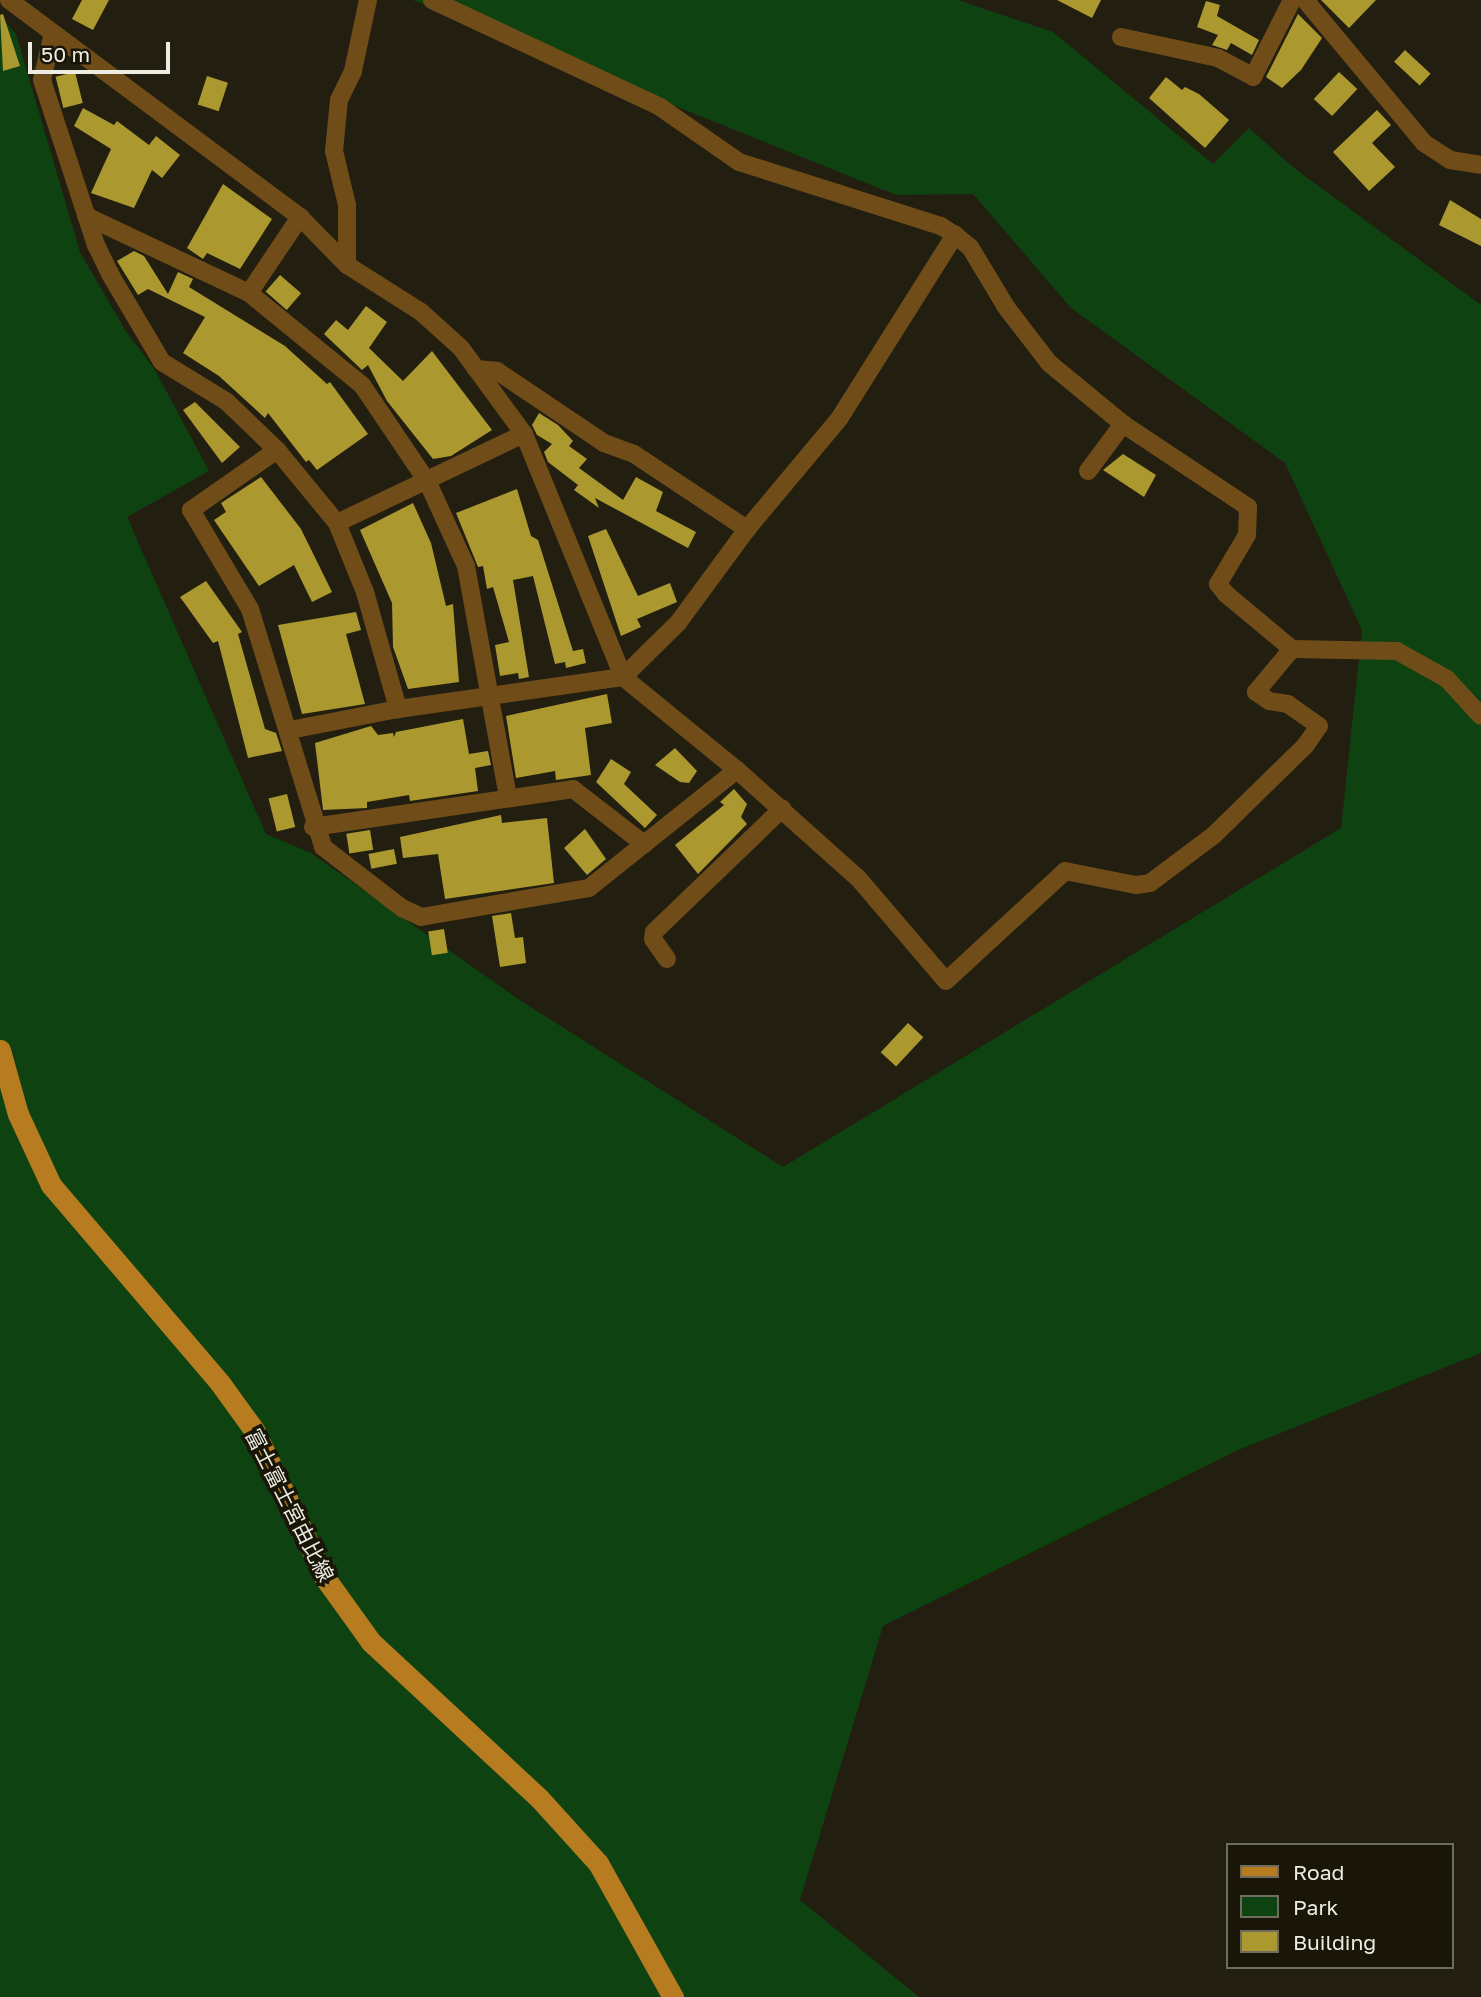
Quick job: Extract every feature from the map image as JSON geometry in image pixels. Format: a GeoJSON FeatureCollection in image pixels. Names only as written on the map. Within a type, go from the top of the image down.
{"type":"FeatureCollection","features":[{"type":"Feature","properties":{"kind":"main road","name":"富士富士宮由比線"},"geometry":{"type":"LineString","coordinates":[[0,1050],[18,1114],[51,1185],[220,1382],[254,1430],[325,1578],[371,1642],[539,1798],[598,1863],[673,1997]]}},
{"type":"Feature","properties":{"kind":"street"},"geometry":{"type":"LineString","coordinates":[[9,0],[300,217],[347,265],[421,313],[475,369],[524,434],[623,677],[737,770],[858,878],[946,981],[1065,871],[1136,885],[1150,883],[1214,835],[1305,746],[1319,726],[1288,704],[1269,701],[1256,692],[1292,649]]}},
{"type":"Feature","properties":{"kind":"street"},"geometry":{"type":"LineString","coordinates":[[347,265],[347,205],[334,151],[339,100],[353,71],[368,0]]}},
{"type":"Feature","properties":{"kind":"street"},"geometry":{"type":"LineString","coordinates":[[432,0],[660,107],[739,162],[941,226],[956,235],[970,247],[1006,307],[1049,363],[1123,424],[1248,507],[1247,535],[1218,584],[1292,649],[1397,651],[1447,679],[1481,716]]}},
{"type":"Feature","properties":{"kind":"street"},"geometry":{"type":"LineString","coordinates":[[1121,37],[1218,58],[1253,77],[1292,0]]}},
{"type":"Feature","properties":{"kind":"street"},"geometry":{"type":"LineString","coordinates":[[1305,0],[1424,143],[1450,160],[1481,165]]}},
{"type":"Feature","properties":{"kind":"street"},"geometry":{"type":"LineString","coordinates":[[53,33],[42,80],[86,216],[110,274],[162,362],[226,401],[277,450],[337,523],[365,592],[398,709]]}},
{"type":"Feature","properties":{"kind":"street"},"geometry":{"type":"LineString","coordinates":[[86,216],[249,293],[362,385],[428,483],[466,566],[508,798]]}},
{"type":"Feature","properties":{"kind":"street"},"geometry":{"type":"LineString","coordinates":[[249,293],[300,217]]}},
{"type":"Feature","properties":{"kind":"street"},"geometry":{"type":"LineString","coordinates":[[290,730],[398,709],[623,677],[678,623],[747,529],[839,419],[956,235]]}},
{"type":"Feature","properties":{"kind":"street"},"geometry":{"type":"LineString","coordinates":[[475,369],[497,371],[604,443],[634,453],[747,529]]}},
{"type":"Feature","properties":{"kind":"street"},"geometry":{"type":"LineString","coordinates":[[1088,471],[1123,424]]}},
{"type":"Feature","properties":{"kind":"street"},"geometry":{"type":"LineString","coordinates":[[337,523],[428,483],[524,434]]}},
{"type":"Feature","properties":{"kind":"street"},"geometry":{"type":"LineString","coordinates":[[277,450],[191,510],[250,609],[290,730],[313,827],[323,847],[402,908],[421,917],[589,888],[737,770]]}},
{"type":"Feature","properties":{"kind":"street"},"geometry":{"type":"LineString","coordinates":[[313,827],[573,789],[644,844]]}},
{"type":"Feature","properties":{"kind":"street"},"geometry":{"type":"LineString","coordinates":[[667,958],[653,939],[654,932],[782,809]]}},
{"type":"Feature","properties":{"kind":"green space"},"geometry":{"type":"Polygon","coordinates":[[[413,0],[958,0],[1053,32],[1213,164],[1249,128],[1294,168],[1481,305],[1481,1353],[1238,1450],[883,1626],[800,1900],[919,1997],[0,1997],[0,16],[16,34],[80,252],[125,330],[155,370],[209,471],[127,517],[266,834],[311,853],[518,999],[783,1167],[1341,828],[1362,630],[1285,463],[1071,308],[973,194],[896,195],[413,0]]]}},
{"type":"Feature","properties":{"kind":"building"},"geometry":{"type":"Polygon","coordinates":[[[82,0],[109,0],[93,30],[72,19],[82,0]]]}},
{"type":"Feature","properties":{"kind":"building"},"geometry":{"type":"Polygon","coordinates":[[[1057,0],[1101,0],[1092,18],[1057,0]]]}},
{"type":"Feature","properties":{"kind":"building"},"geometry":{"type":"Polygon","coordinates":[[[1321,0],[1376,0],[1349,28],[1321,0]]]}},
{"type":"Feature","properties":{"kind":"building"},"geometry":{"type":"Polygon","coordinates":[[[1206,1],[1220,5],[1217,16],[1259,40],[1252,55],[1231,43],[1227,50],[1212,45],[1218,35],[1197,27],[1206,1]]]}},
{"type":"Feature","properties":{"kind":"building"},"geometry":{"type":"Polygon","coordinates":[[[3,14],[20,66],[3,71],[0,15],[3,14]]]}},
{"type":"Feature","properties":{"kind":"building"},"geometry":{"type":"Polygon","coordinates":[[[1298,14],[1322,38],[1301,70],[1282,88],[1266,77],[1298,14]]]}},
{"type":"Feature","properties":{"kind":"building"},"geometry":{"type":"Polygon","coordinates":[[[1405,50],[1431,74],[1420,86],[1394,62],[1405,50]]]}},
{"type":"Feature","properties":{"kind":"building"},"geometry":{"type":"Polygon","coordinates":[[[75,72],[83,103],[63,108],[56,77],[75,72]]]}},
{"type":"Feature","properties":{"kind":"building"},"geometry":{"type":"Polygon","coordinates":[[[1339,72],[1357,89],[1332,116],[1314,99],[1339,72]]]}},
{"type":"Feature","properties":{"kind":"building"},"geometry":{"type":"Polygon","coordinates":[[[207,76],[228,83],[219,111],[198,105],[207,76]]]}},
{"type":"Feature","properties":{"kind":"building"},"geometry":{"type":"Polygon","coordinates":[[[1166,77],[1182,90],[1185,87],[1199,94],[1229,120],[1205,148],[1149,98],[1166,77]]]}},
{"type":"Feature","properties":{"kind":"building"},"geometry":{"type":"Polygon","coordinates":[[[83,108],[114,125],[117,121],[149,145],[156,136],[180,155],[162,178],[152,170],[134,208],[91,193],[111,149],[74,126],[83,108]]]}},
{"type":"Feature","properties":{"kind":"building"},"geometry":{"type":"Polygon","coordinates":[[[1377,110],[1391,125],[1372,143],[1395,167],[1369,191],[1333,152],[1377,110]]]}},
{"type":"Feature","properties":{"kind":"building"},"geometry":{"type":"Polygon","coordinates":[[[223,184],[272,219],[240,269],[207,253],[203,259],[187,248],[223,184]]]}},
{"type":"Feature","properties":{"kind":"building"},"geometry":{"type":"Polygon","coordinates":[[[1450,200],[1481,219],[1481,246],[1439,225],[1450,200]]]}},
{"type":"Feature","properties":{"kind":"building"},"geometry":{"type":"Polygon","coordinates":[[[134,251],[144,256],[168,294],[178,272],[193,279],[189,287],[285,346],[327,384],[330,382],[368,434],[317,470],[309,460],[306,462],[268,413],[265,418],[219,376],[183,353],[205,317],[148,289],[138,295],[117,261],[134,251]]]}},
{"type":"Feature","properties":{"kind":"building"},"geometry":{"type":"Polygon","coordinates":[[[280,275],[301,293],[287,310],[266,292],[280,275]]]}},
{"type":"Feature","properties":{"kind":"building"},"geometry":{"type":"Polygon","coordinates":[[[366,306],[387,322],[369,348],[403,381],[432,351],[492,430],[451,456],[433,459],[387,401],[368,365],[362,370],[324,334],[336,320],[348,330],[366,306]]]}},
{"type":"Feature","properties":{"kind":"building"},"geometry":{"type":"Polygon","coordinates":[[[195,402],[240,447],[222,463],[183,410],[195,402]]]}},
{"type":"Feature","properties":{"kind":"building"},"geometry":{"type":"Polygon","coordinates":[[[539,413],[558,425],[573,441],[569,446],[587,459],[579,468],[623,500],[636,477],[663,492],[656,511],[696,532],[688,548],[595,498],[599,508],[574,490],[578,485],[548,462],[544,452],[552,444],[537,435],[532,425],[539,413]]]}},
{"type":"Feature","properties":{"kind":"building"},"geometry":{"type":"Polygon","coordinates":[[[1123,454],[1156,475],[1144,497],[1103,470],[1123,454]]]}},
{"type":"Feature","properties":{"kind":"building"},"geometry":{"type":"Polygon","coordinates":[[[261,477],[301,529],[332,592],[312,602],[294,565],[259,586],[214,520],[226,512],[221,503],[261,477]]]}},
{"type":"Feature","properties":{"kind":"building"},"geometry":{"type":"Polygon","coordinates":[[[517,489],[531,536],[538,540],[573,651],[583,649],[586,663],[566,668],[565,662],[555,664],[533,576],[513,580],[529,677],[519,679],[518,673],[500,676],[495,645],[509,642],[493,587],[487,589],[483,566],[478,567],[456,513],[517,489]]]}},
{"type":"Feature","properties":{"kind":"building"},"geometry":{"type":"Polygon","coordinates":[[[413,503],[431,543],[446,606],[453,604],[459,682],[408,689],[393,647],[392,603],[360,530],[413,503]]]}},
{"type":"Feature","properties":{"kind":"building"},"geometry":{"type":"Polygon","coordinates":[[[606,529],[638,596],[670,583],[677,602],[637,619],[641,627],[621,636],[588,536],[606,529]]]}},
{"type":"Feature","properties":{"kind":"building"},"geometry":{"type":"Polygon","coordinates":[[[206,581],[242,632],[238,634],[265,729],[276,733],[282,751],[248,758],[218,641],[213,643],[180,597],[206,581]]]}},
{"type":"Feature","properties":{"kind":"building"},"geometry":{"type":"Polygon","coordinates":[[[356,612],[361,630],[346,634],[365,704],[302,714],[278,625],[356,612]]]}},
{"type":"Feature","properties":{"kind":"building"},"geometry":{"type":"Polygon","coordinates":[[[607,694],[612,723],[585,728],[591,775],[556,780],[555,771],[516,778],[506,716],[607,694]]]}},
{"type":"Feature","properties":{"kind":"building"},"geometry":{"type":"Polygon","coordinates":[[[463,719],[469,754],[488,751],[491,765],[475,768],[478,791],[410,801],[409,795],[367,802],[367,808],[323,810],[315,743],[371,726],[378,735],[393,733],[394,737],[396,732],[463,719]]]}},
{"type":"Feature","properties":{"kind":"building"},"geometry":{"type":"Polygon","coordinates":[[[675,748],[697,771],[689,783],[680,782],[655,765],[675,748]]]}},
{"type":"Feature","properties":{"kind":"building"},"geometry":{"type":"Polygon","coordinates":[[[611,759],[631,772],[624,784],[657,815],[645,828],[596,782],[611,759]]]}},
{"type":"Feature","properties":{"kind":"building"},"geometry":{"type":"Polygon","coordinates":[[[734,789],[747,804],[741,817],[747,824],[698,874],[675,845],[724,805],[720,802],[734,789]]]}},
{"type":"Feature","properties":{"kind":"building"},"geometry":{"type":"Polygon","coordinates":[[[287,794],[295,827],[277,832],[269,799],[287,794]]]}},
{"type":"Feature","properties":{"kind":"building"},"geometry":{"type":"Polygon","coordinates":[[[501,815],[502,823],[547,818],[554,883],[445,899],[438,854],[403,858],[400,837],[501,815]]]}},
{"type":"Feature","properties":{"kind":"building"},"geometry":{"type":"Polygon","coordinates":[[[585,829],[606,859],[587,875],[564,848],[585,829]]]}},
{"type":"Feature","properties":{"kind":"building"},"geometry":{"type":"Polygon","coordinates":[[[370,830],[373,850],[349,854],[346,834],[370,830]]]}},
{"type":"Feature","properties":{"kind":"building"},"geometry":{"type":"Polygon","coordinates":[[[394,849],[397,864],[371,869],[368,854],[394,849]]]}},
{"type":"Feature","properties":{"kind":"building"},"geometry":{"type":"Polygon","coordinates":[[[511,913],[515,938],[523,937],[526,963],[500,967],[492,916],[511,913]]]}},
{"type":"Feature","properties":{"kind":"building"},"geometry":{"type":"Polygon","coordinates":[[[444,929],[448,953],[432,955],[428,932],[444,929]]]}},
{"type":"Feature","properties":{"kind":"building"},"geometry":{"type":"Polygon","coordinates":[[[908,1023],[923,1037],[896,1067],[881,1052],[908,1023]]]}}]}
